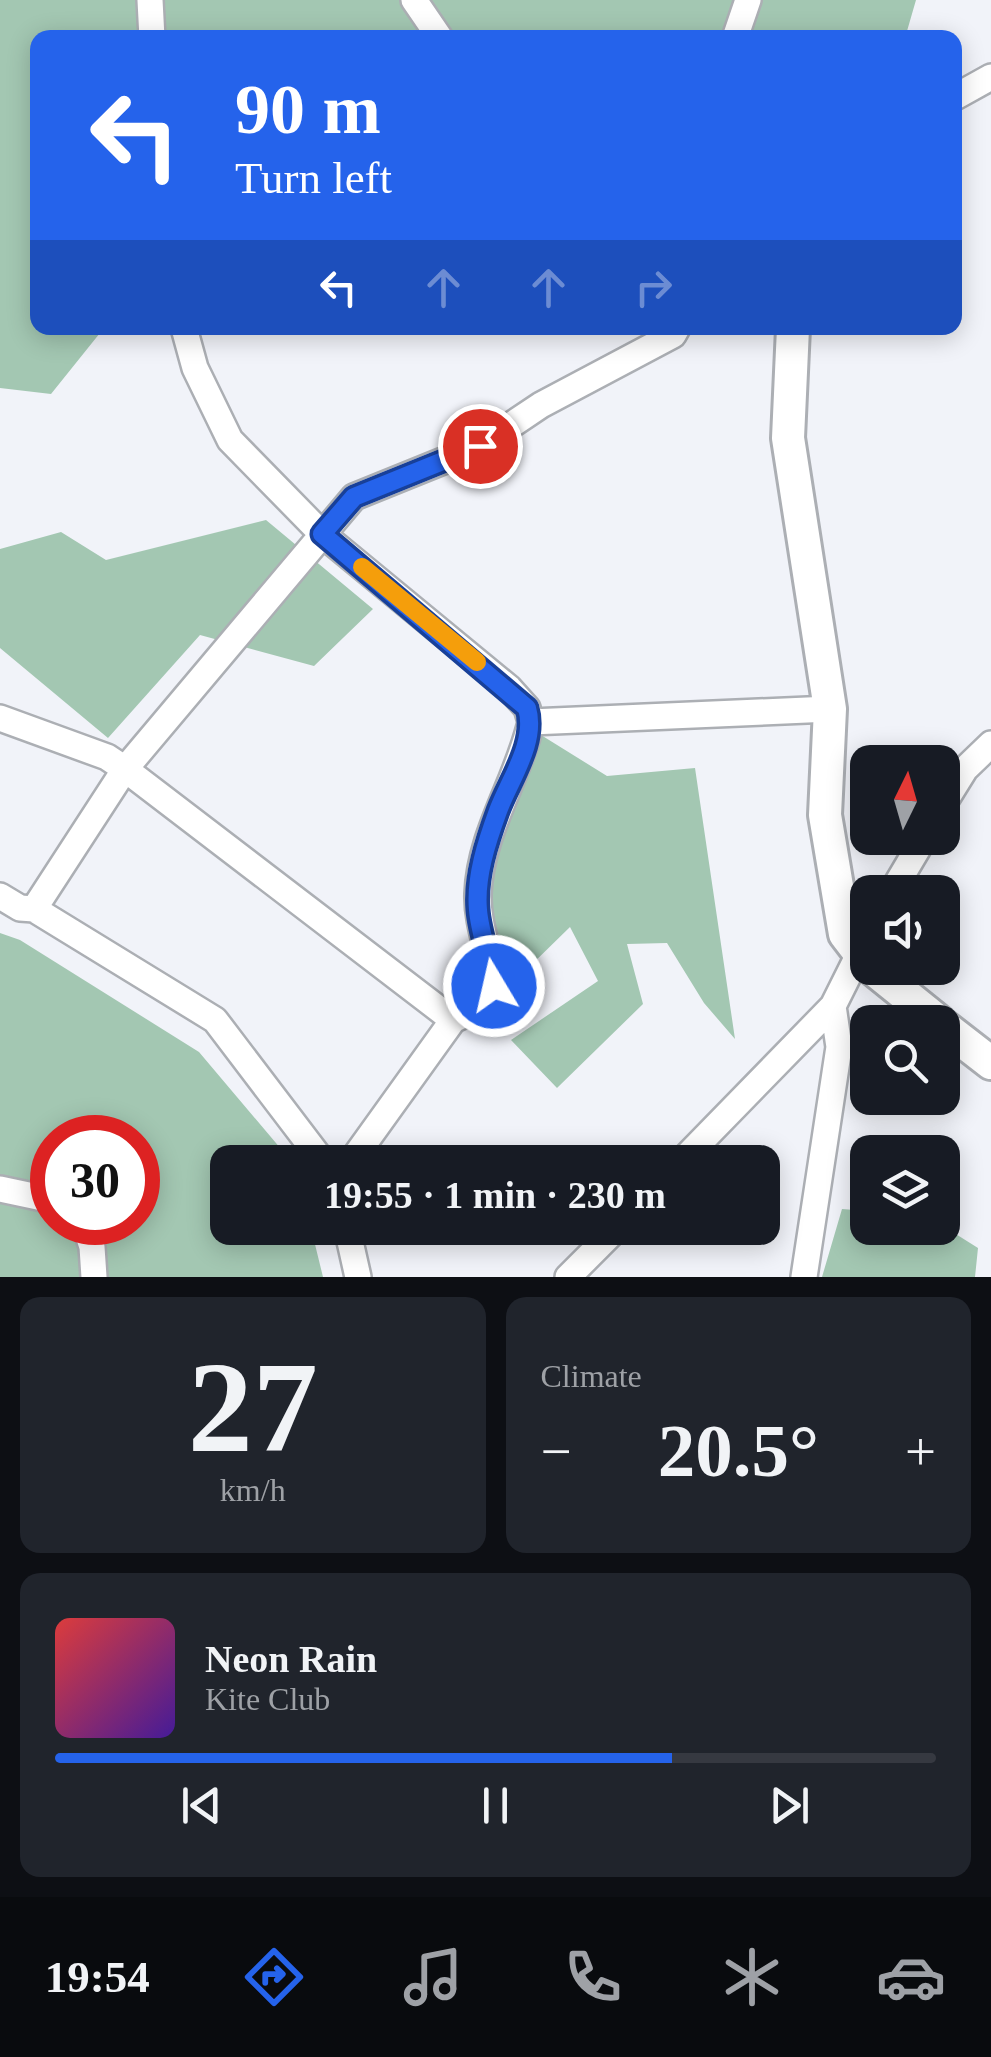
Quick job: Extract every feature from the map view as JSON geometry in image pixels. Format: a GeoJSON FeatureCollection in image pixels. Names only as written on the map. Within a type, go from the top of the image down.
{"type":"FeatureCollection","features":[{"type":"Feature","properties":{"kind":"street"},"geometry":{"type":"LineString","coordinates":[[150,0],[152,30]]}},
{"type":"Feature","properties":{"kind":"street"},"geometry":{"type":"LineString","coordinates":[[414,0],[435,30]]}},
{"type":"Feature","properties":{"kind":"street"},"geometry":{"type":"LineString","coordinates":[[738,30],[748,0]]}},
{"type":"Feature","properties":{"kind":"street"},"geometry":{"type":"LineString","coordinates":[[962,93],[991,77]]}},
{"type":"Feature","properties":{"kind":"street"},"geometry":{"type":"LineString","coordinates":[[186,335],[195,368],[230,440],[322,534],[509,688],[527,708],[531,722],[498,810],[478,889],[478,913],[494,986],[478,1008],[453,1020],[362,1145]]}},
{"type":"Feature","properties":{"kind":"street"},"geometry":{"type":"LineString","coordinates":[[34,909],[125,769],[354,497],[480,446],[541,405],[674,335]]}},
{"type":"Feature","properties":{"kind":"street"},"geometry":{"type":"LineString","coordinates":[[793,335],[788,438],[830,709],[825,815],[845,934],[850,939]]}},
{"type":"Feature","properties":{"kind":"street"},"geometry":{"type":"LineString","coordinates":[[531,722],[830,709]]}},
{"type":"Feature","properties":{"kind":"street"},"geometry":{"type":"LineString","coordinates":[[0,718],[107,757],[125,769],[453,1020]]}},
{"type":"Feature","properties":{"kind":"street"},"geometry":{"type":"LineString","coordinates":[[960,775],[991,744]]}},
{"type":"Feature","properties":{"kind":"street"},"geometry":{"type":"LineString","coordinates":[[0,896],[20,908],[34,909],[215,1020],[310,1145]]}},
{"type":"Feature","properties":{"kind":"street"},"geometry":{"type":"LineString","coordinates":[[698,1145],[833,1006],[850,980]]}},
{"type":"Feature","properties":{"kind":"street"},"geometry":{"type":"LineString","coordinates":[[898,985],[920,1005]]}},
{"type":"Feature","properties":{"kind":"street"},"geometry":{"type":"LineString","coordinates":[[804,1277],[838,1048],[833,1006]]}},
{"type":"Feature","properties":{"kind":"street"},"geometry":{"type":"LineString","coordinates":[[960,1038],[991,1062]]}},
{"type":"Feature","properties":{"kind":"street"},"geometry":{"type":"LineString","coordinates":[[0,1189],[30,1195]]}},
{"type":"Feature","properties":{"kind":"street"},"geometry":{"type":"LineString","coordinates":[[92,1245],[94,1277]]}},
{"type":"Feature","properties":{"kind":"street"},"geometry":{"type":"LineString","coordinates":[[351,1245],[358,1277]]}},
{"type":"Feature","properties":{"kind":"street"},"geometry":{"type":"LineString","coordinates":[[568,1277],[600,1245]]}},
{"type":"Feature","properties":{"kind":"green space"},"geometry":{"type":"Polygon","coordinates":[[[0,0],[916,0],[907,30],[30,30],[30,335],[98,335],[51,394],[0,388],[0,0]]]}},
{"type":"Feature","properties":{"kind":"green space"},"geometry":{"type":"Polygon","coordinates":[[[266,520],[373,609],[314,666],[200,635],[108,738],[0,648],[0,549],[61,532],[106,560],[266,520]]]}},
{"type":"Feature","properties":{"kind":"green space"},"geometry":{"type":"Polygon","coordinates":[[[541,735],[607,776],[695,768],[735,1039],[704,1003],[667,943],[627,944],[643,1004],[557,1088],[511,1040],[598,981],[570,927],[525,971],[503,972],[487,902],[499,834],[541,735]]]}},
{"type":"Feature","properties":{"kind":"green space"},"geometry":{"type":"Polygon","coordinates":[[[0,933],[20,940],[199,1052],[278,1145],[210,1145],[210,1245],[315,1245],[323,1277],[0,1277],[0,933]]]}},
{"type":"Feature","properties":{"kind":"green space"},"geometry":{"type":"Polygon","coordinates":[[[842,1209],[850,1210],[850,1245],[960,1245],[960,1237],[978,1248],[975,1277],[822,1277],[842,1209]]]}},
{"type":"Feature","properties":{"kind":"slow traffic"},"geometry":{"type":"LineString","coordinates":[[362,567],[477,662]]}},
{"type":"Feature","properties":{"kind":"route"},"geometry":{"type":"LineString","coordinates":[[480,446],[354,497],[322,534],[509,688],[527,708],[531,722],[527,741],[498,810],[478,889],[478,913],[494,986]]}}]}
